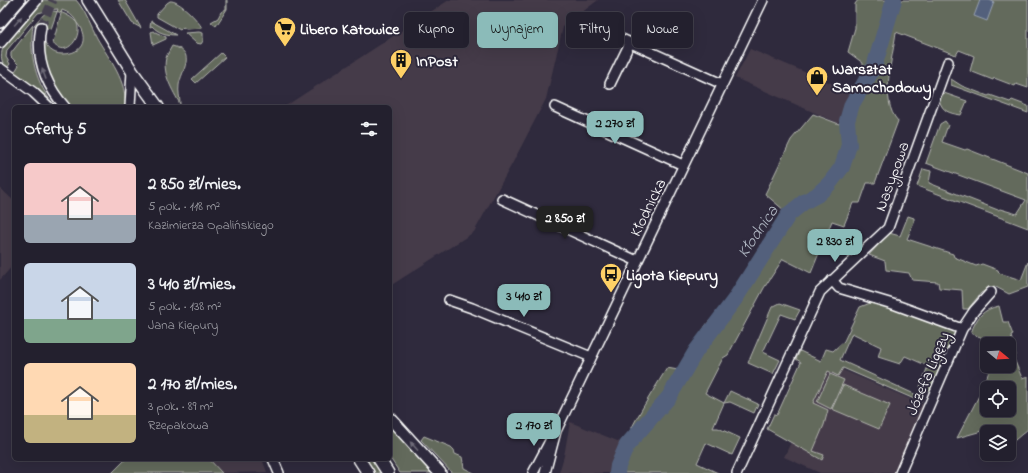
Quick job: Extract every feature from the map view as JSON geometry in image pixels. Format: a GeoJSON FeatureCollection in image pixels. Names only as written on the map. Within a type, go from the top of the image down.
{"type":"FeatureCollection","features":[{"type":"Feature","properties":{"kind":"main road"},"geometry":{"type":"LineString","coordinates":[[0,22],[18,0]]}},
{"type":"Feature","properties":{"kind":"main road"},"geometry":{"type":"LineString","coordinates":[[0,42],[36,0]]}},
{"type":"Feature","properties":{"kind":"main road"},"geometry":{"type":"LineString","coordinates":[[88,0],[132,71],[155,105]]}},
{"type":"Feature","properties":{"kind":"main road"},"geometry":{"type":"LineString","coordinates":[[392,420],[440,473]]}},
{"type":"Feature","properties":{"kind":"main road"},"geometry":{"type":"LineString","coordinates":[[360,461],[368,473]]}},
{"type":"Feature","properties":{"kind":"main road"},"geometry":{"type":"LineString","coordinates":[[380,461],[388,473]]}},
{"type":"Feature","properties":{"kind":"street","name":"Kłodnicka"},"geometry":{"type":"LineString","coordinates":[[545,473],[556,431],[763,0]]}},
{"type":"Feature","properties":{"kind":"street"},"geometry":{"type":"LineString","coordinates":[[41,27],[38,48],[42,69],[51,89],[63,105]]}},
{"type":"Feature","properties":{"kind":"street"},"geometry":{"type":"LineString","coordinates":[[624,40],[722,84]]}},
{"type":"Feature","properties":{"kind":"street"},"geometry":{"type":"LineString","coordinates":[[610,84],[630,43]]}},
{"type":"Feature","properties":{"kind":"street","name":"Nasypowa"},"geometry":{"type":"LineString","coordinates":[[737,473],[820,292],[888,228],[948,62]]}},
{"type":"Feature","properties":{"kind":"street"},"geometry":{"type":"LineString","coordinates":[[0,68],[33,92],[47,105]]}},
{"type":"Feature","properties":{"kind":"street"},"geometry":{"type":"LineString","coordinates":[[130,105],[132,71]]}},
{"type":"Feature","properties":{"kind":"street"},"geometry":{"type":"LineString","coordinates":[[554,107],[683,165]]}},
{"type":"Feature","properties":{"kind":"street"},"geometry":{"type":"LineString","coordinates":[[502,199],[637,261]]}},
{"type":"Feature","properties":{"kind":"street"},"geometry":{"type":"LineString","coordinates":[[832,280],[839,288],[896,305],[962,329]]}},
{"type":"Feature","properties":{"kind":"street","name":"Józefa Ligęzy"},"geometry":{"type":"LineString","coordinates":[[900,473],[962,329],[974,311],[991,292]]}},
{"type":"Feature","properties":{"kind":"street"},"geometry":{"type":"LineString","coordinates":[[450,300],[591,358]]}},
{"type":"Feature","properties":{"kind":"street"},"geometry":{"type":"LineString","coordinates":[[533,473],[556,431]]}},
{"type":"Feature","properties":{"kind":"street"},"geometry":{"type":"LineString","coordinates":[[274,461],[279,473]]}},
{"type":"Feature","properties":{"kind":"shaded area"},"geometry":{"type":"Polygon","coordinates":[[[449,0],[598,0],[582,12],[566,12],[566,25],[563,27],[546,99],[474,232],[392,285],[392,105],[287,105],[404,29],[404,48],[469,48],[469,12],[430,12],[449,0]]]}},
{"type":"Feature","properties":{"kind":"shaded area"},"geometry":{"type":"Polygon","coordinates":[[[750,49],[857,94],[838,123],[735,78],[750,49]]]}},
{"type":"Feature","properties":{"kind":"shaded area"},"geometry":{"type":"Polygon","coordinates":[[[0,188],[12,199],[12,266],[0,280],[0,188]]]}},
{"type":"Feature","properties":{"kind":"shaded area"},"geometry":{"type":"Polygon","coordinates":[[[799,351],[924,405],[894,473],[820,473],[784,457],[791,442],[767,429],[774,413],[777,415],[801,362],[796,360],[799,351]]]}},
{"type":"Feature","properties":{"kind":"shaded area"},"geometry":{"type":"Polygon","coordinates":[[[570,422],[625,444],[614,473],[559,473],[564,456],[570,422]]]}},
{"type":"Feature","properties":{"kind":"shaded area"},"geometry":{"type":"Polygon","coordinates":[[[211,461],[263,461],[267,472],[222,473],[211,461]]]}},
{"type":"Feature","properties":{"kind":"green space"},"geometry":{"type":"Polygon","coordinates":[[[0,0],[14,0],[0,18],[0,0]]]}},
{"type":"Feature","properties":{"kind":"green space"},"geometry":{"type":"Polygon","coordinates":[[[43,0],[76,0],[85,13],[97,38],[117,71],[124,89],[125,105],[69,105],[50,81],[43,59],[44,40],[51,50],[62,54],[74,52],[81,46],[83,38],[81,29],[74,20],[65,14],[52,11],[38,13],[7,50],[6,57],[10,64],[7,68],[2,59],[3,48],[43,0]]]}},
{"type":"Feature","properties":{"kind":"green space"},"geometry":{"type":"Polygon","coordinates":[[[118,0],[125,0],[141,28],[132,23],[118,0]]]}},
{"type":"Feature","properties":{"kind":"green space"},"geometry":{"type":"Polygon","coordinates":[[[226,0],[227,9],[216,26],[211,22],[218,18],[221,12],[226,9],[226,0]]]}},
{"type":"Feature","properties":{"kind":"green space"},"geometry":{"type":"Polygon","coordinates":[[[858,0],[1028,0],[1028,88],[1016,84],[1015,86],[994,78],[993,80],[970,71],[974,56],[959,50],[956,55],[896,32],[890,66],[888,91],[892,112],[898,121],[875,183],[867,183],[860,203],[853,203],[844,225],[832,221],[811,273],[783,259],[764,288],[728,355],[723,358],[705,393],[724,403],[713,428],[718,428],[740,438],[732,455],[706,443],[697,463],[718,473],[614,473],[618,459],[630,431],[667,368],[678,370],[706,325],[738,288],[756,258],[766,245],[785,211],[765,194],[791,140],[813,114],[839,124],[862,79],[863,63],[848,52],[855,28],[855,4],[858,0]]]}},
{"type":"Feature","properties":{"kind":"green space"},"geometry":{"type":"Polygon","coordinates":[[[170,1],[183,7],[197,20],[202,28],[186,29],[183,27],[180,30],[157,17],[157,14],[170,1]]]}},
{"type":"Feature","properties":{"kind":"green space"},"geometry":{"type":"Polygon","coordinates":[[[58,9],[51,29],[34,25],[47,12],[58,9]]]}},
{"type":"Feature","properties":{"kind":"green space"},"geometry":{"type":"Polygon","coordinates":[[[62,10],[72,16],[77,23],[78,31],[76,39],[71,45],[65,48],[58,48],[52,42],[62,10]]]}},
{"type":"Feature","properties":{"kind":"green space"},"geometry":{"type":"Polygon","coordinates":[[[151,21],[176,35],[169,35],[152,26],[150,27],[151,21]]]}},
{"type":"Feature","properties":{"kind":"green space"},"geometry":{"type":"Polygon","coordinates":[[[33,25],[32,47],[35,69],[43,89],[54,105],[52,105],[14,73],[19,65],[11,57],[11,53],[33,25]]]}},
{"type":"Feature","properties":{"kind":"green space"},"geometry":{"type":"Polygon","coordinates":[[[153,31],[166,37],[166,39],[153,45],[151,32],[153,31]]]}},
{"type":"Feature","properties":{"kind":"green space"},"geometry":{"type":"Polygon","coordinates":[[[185,33],[203,33],[203,41],[201,44],[196,43],[185,33]]]}},
{"type":"Feature","properties":{"kind":"green space"},"geometry":{"type":"Polygon","coordinates":[[[172,46],[180,49],[186,57],[185,68],[179,85],[180,104],[169,82],[165,64],[166,58],[172,46]]]}},
{"type":"Feature","properties":{"kind":"green space"},"geometry":{"type":"Polygon","coordinates":[[[221,53],[225,57],[196,83],[192,79],[221,53]]]}},
{"type":"Feature","properties":{"kind":"green space"},"geometry":{"type":"Polygon","coordinates":[[[951,79],[962,86],[988,96],[990,95],[1010,102],[1012,100],[1028,106],[1028,113],[951,85],[951,79]]]}},
{"type":"Feature","properties":{"kind":"green space"},"geometry":{"type":"Polygon","coordinates":[[[944,93],[967,101],[961,115],[950,113],[942,107],[939,100],[944,93]]]}},
{"type":"Feature","properties":{"kind":"green space"},"geometry":{"type":"Polygon","coordinates":[[[945,121],[948,125],[942,142],[965,150],[967,149],[1028,173],[1028,228],[917,186],[923,169],[931,171],[929,183],[998,210],[1000,209],[1017,214],[1026,200],[926,163],[940,124],[945,121]]]}},
{"type":"Feature","properties":{"kind":"green space"},"geometry":{"type":"Polygon","coordinates":[[[908,216],[914,218],[914,222],[907,239],[953,254],[954,257],[976,266],[982,264],[998,270],[999,273],[1021,280],[1028,262],[1028,287],[1009,294],[994,286],[981,293],[968,309],[963,309],[962,290],[939,288],[938,282],[912,280],[909,273],[886,270],[885,261],[869,255],[889,233],[900,236],[908,216]]]}},
{"type":"Feature","properties":{"kind":"green space"},"geometry":{"type":"Polygon","coordinates":[[[873,302],[956,330],[931,392],[920,387],[928,366],[905,356],[900,364],[878,357],[881,347],[852,333],[840,360],[923,398],[921,402],[843,368],[838,376],[828,371],[813,403],[828,410],[824,425],[813,451],[824,455],[822,460],[767,429],[774,414],[777,415],[801,362],[796,359],[800,351],[821,361],[826,349],[833,351],[844,341],[860,307],[873,302]]]}},
{"type":"Feature","properties":{"kind":"green space"},"geometry":{"type":"Polygon","coordinates":[[[780,303],[800,310],[795,319],[781,314],[763,352],[780,360],[773,374],[748,363],[772,307],[780,303]]]}},
{"type":"Feature","properties":{"kind":"green space"},"geometry":{"type":"Polygon","coordinates":[[[999,306],[1003,322],[1008,322],[1013,335],[1011,337],[980,337],[971,333],[975,323],[981,315],[989,309],[999,306]]]}},
{"type":"Feature","properties":{"kind":"green space"},"geometry":{"type":"Polygon","coordinates":[[[1016,364],[1022,378],[1028,376],[1028,429],[1016,439],[1016,425],[980,425],[980,432],[957,438],[980,394],[980,417],[1016,417],[1016,381],[985,381],[988,373],[1016,373],[1016,364]]]}},
{"type":"Feature","properties":{"kind":"green space"},"geometry":{"type":"Polygon","coordinates":[[[830,374],[844,380],[831,409],[817,402],[830,374]]]}},
{"type":"Feature","properties":{"kind":"green space"},"geometry":{"type":"Polygon","coordinates":[[[843,385],[890,405],[879,429],[832,409],[843,385]]]}},
{"type":"Feature","properties":{"kind":"green space"},"geometry":{"type":"Polygon","coordinates":[[[730,391],[758,404],[754,413],[730,402],[724,403],[730,391]]]}},
{"type":"Feature","properties":{"kind":"green space"},"geometry":{"type":"Polygon","coordinates":[[[392,429],[433,473],[400,473],[392,461],[392,429]]]}},
{"type":"Feature","properties":{"kind":"green space"},"geometry":{"type":"Polygon","coordinates":[[[424,436],[451,447],[455,454],[462,457],[464,468],[474,473],[452,473],[421,440],[424,436]]]}},
{"type":"Feature","properties":{"kind":"green space"},"geometry":{"type":"Polygon","coordinates":[[[124,461],[211,461],[222,473],[112,473],[124,461]]]}},
{"type":"Feature","properties":{"kind":"green space"},"geometry":{"type":"Polygon","coordinates":[[[366,461],[373,461],[382,473],[375,473],[366,461]]]}},
{"type":"Feature","properties":{"kind":"water"},"geometry":{"type":"Polygon","coordinates":[[[980,0],[989,0],[994,2],[987,21],[974,16],[980,0]]]}},
{"type":"Feature","properties":{"kind":"waterway","name":"Kłodnica"},"geometry":{"type":"LineString","coordinates":[[617,473],[618,466],[627,445],[669,397],[696,351],[735,299],[789,214],[804,202],[817,195],[829,184],[842,167],[849,145],[847,121],[852,104],[874,67],[894,0]]}},
{"type":"Feature","properties":{"kind":"tunnel"},"geometry":{"type":"LineString","coordinates":[[41,27],[53,0]]}},
{"type":"Feature","properties":{"kind":"place","name":"Libero Katowice"},"geometry":{"type":"Point","coordinates":[285,48]}},
{"type":"Feature","properties":{"kind":"place","name":"InPost"},"geometry":{"type":"Point","coordinates":[401,80]}},
{"type":"Feature","properties":{"kind":"place","name":"Warsztat Samochodowy"},"geometry":{"type":"Point","coordinates":[817,96]}},
{"type":"Feature","properties":{"kind":"place","name":"Ligota Kiepury"},"geometry":{"type":"Point","coordinates":[611,294]}}]}
